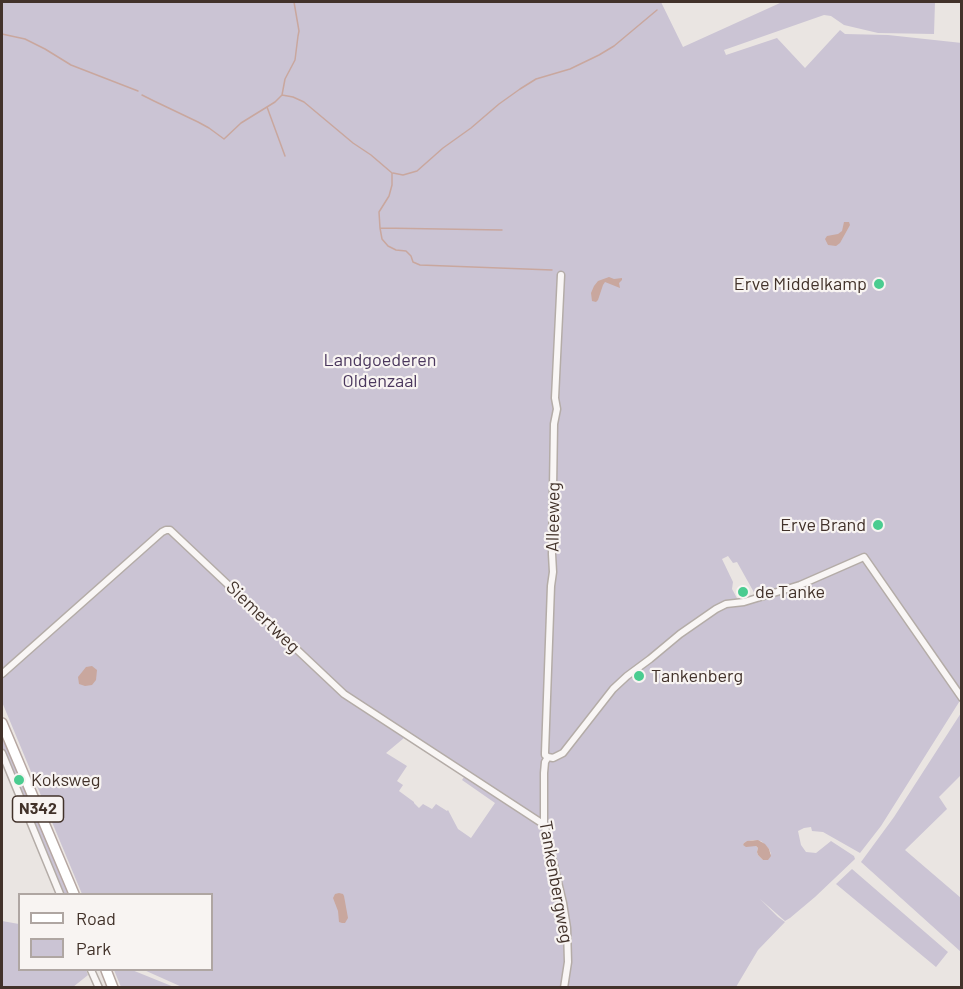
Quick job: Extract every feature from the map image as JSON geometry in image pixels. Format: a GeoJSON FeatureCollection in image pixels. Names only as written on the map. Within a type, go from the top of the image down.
{"type":"FeatureCollection","features":[{"type":"Feature","properties":{"kind":"main road","name":"N342"},"geometry":{"type":"LineString","coordinates":[[2,723],[74,893]]}},
{"type":"Feature","properties":{"kind":"main road"},"geometry":{"type":"LineString","coordinates":[[107,971],[113,987]]}},
{"type":"Feature","properties":{"kind":"street","name":"Alleeweg"},"geometry":{"type":"LineString","coordinates":[[548,758],[545,755],[545,741],[553,572],[554,424],[557,409],[555,398],[561,275]]}},
{"type":"Feature","properties":{"kind":"street","name":"Siemertweg"},"geometry":{"type":"LineString","coordinates":[[2,674],[162,532],[170,530],[344,694],[544,823]]}},
{"type":"Feature","properties":{"kind":"street"},"geometry":{"type":"LineString","coordinates":[[548,758],[563,753],[613,689],[627,676],[716,609],[726,604],[744,602],[800,585],[864,557],[962,698]]}},
{"type":"Feature","properties":{"kind":"street"},"geometry":{"type":"LineString","coordinates":[[2,753],[60,893]]}},
{"type":"Feature","properties":{"kind":"street","name":"Tankenbergweg"},"geometry":{"type":"LineString","coordinates":[[548,758],[545,762],[544,773],[544,823],[567,928],[568,962],[564,987]]}},
{"type":"Feature","properties":{"kind":"street"},"geometry":{"type":"LineString","coordinates":[[92,971],[99,987]]}},
{"type":"Feature","properties":{"kind":"green space","name":"Landgoederen Oldenzaal"},"geometry":{"type":"Polygon","coordinates":[[[2,2],[661,2],[683,47],[780,2],[935,2],[934,34],[878,33],[844,25],[831,16],[824,15],[724,50],[726,55],[777,38],[805,68],[840,30],[845,34],[888,35],[962,43],[961,699],[881,826],[860,853],[823,832],[812,831],[811,827],[798,831],[801,845],[806,852],[816,853],[831,841],[855,859],[815,897],[785,921],[760,899],[785,922],[758,950],[736,987],[182,987],[146,971],[213,971],[213,893],[82,893],[2,702],[2,2]],[[728,556],[722,559],[733,582],[732,589],[738,600],[756,596],[737,562],[733,563],[728,556]],[[404,738],[386,753],[407,766],[397,781],[403,785],[399,791],[419,808],[423,804],[432,809],[436,804],[448,810],[458,829],[471,838],[495,803],[462,780],[464,777],[404,738]],[[753,840],[743,845],[756,846],[758,855],[763,860],[771,854],[761,841],[753,840]]]}},
{"type":"Feature","properties":{"kind":"green space"},"geometry":{"type":"Polygon","coordinates":[[[961,713],[961,775],[939,797],[947,809],[905,850],[961,898],[961,952],[861,862],[894,817],[961,713]]]}},
{"type":"Feature","properties":{"kind":"green space"},"geometry":{"type":"Polygon","coordinates":[[[2,727],[71,893],[63,893],[2,746],[2,727]]]}},
{"type":"Feature","properties":{"kind":"green space"},"geometry":{"type":"Polygon","coordinates":[[[852,869],[948,952],[936,967],[836,884],[852,869]]]}},
{"type":"Feature","properties":{"kind":"green space"},"geometry":{"type":"Polygon","coordinates":[[[2,921],[18,924],[18,971],[86,971],[88,975],[73,987],[2,987],[2,921]]]}},
{"type":"Feature","properties":{"kind":"green space"},"geometry":{"type":"Polygon","coordinates":[[[114,971],[134,971],[174,987],[121,987],[114,971]]]}},
{"type":"Feature","properties":{"kind":"shaded area"},"geometry":{"type":"Polygon","coordinates":[[[844,222],[849,222],[850,225],[840,243],[836,246],[828,245],[825,239],[827,236],[842,231],[844,222]]]}},
{"type":"Feature","properties":{"kind":"shaded area"},"geometry":{"type":"Polygon","coordinates":[[[609,277],[622,278],[619,283],[620,288],[605,282],[598,300],[592,301],[591,293],[594,286],[598,281],[609,277]]]}},
{"type":"Feature","properties":{"kind":"shaded area"},"geometry":{"type":"Polygon","coordinates":[[[92,666],[97,670],[96,680],[92,685],[79,684],[78,677],[86,667],[92,666]]]}},
{"type":"Feature","properties":{"kind":"shaded area"},"geometry":{"type":"Polygon","coordinates":[[[758,840],[769,849],[771,856],[768,860],[763,860],[758,855],[756,846],[743,845],[747,841],[758,840]]]}},
{"type":"Feature","properties":{"kind":"shaded area"},"geometry":{"type":"Polygon","coordinates":[[[339,893],[344,896],[348,918],[345,923],[339,922],[333,898],[339,893]]]}},
{"type":"Feature","properties":{"kind":"waterway"},"geometry":{"type":"LineString","coordinates":[[142,95],[198,122],[224,139],[241,123],[275,102],[282,95],[285,79],[295,60],[299,31],[294,2]]}},
{"type":"Feature","properties":{"kind":"waterway"},"geometry":{"type":"LineString","coordinates":[[393,173],[403,175],[417,171],[443,148],[520,89],[536,79],[570,69],[599,55],[614,46],[657,10]]}},
{"type":"Feature","properties":{"kind":"waterway"},"geometry":{"type":"LineString","coordinates":[[2,34],[25,39],[71,65],[138,91]]}},
{"type":"Feature","properties":{"kind":"waterway"},"geometry":{"type":"LineString","coordinates":[[282,95],[304,102],[392,173],[389,196],[379,212],[382,239],[388,246],[406,251],[413,262],[420,265],[552,270]]}},
{"type":"Feature","properties":{"kind":"waterway"},"geometry":{"type":"LineString","coordinates":[[267,107],[285,156]]}},
{"type":"Feature","properties":{"kind":"waterway"},"geometry":{"type":"LineString","coordinates":[[380,228],[502,230]]}},
{"type":"Feature","properties":{"kind":"place","name":"Erve Middelkamp"},"geometry":{"type":"Point","coordinates":[879,284]}},
{"type":"Feature","properties":{"kind":"place","name":"Erve Brand"},"geometry":{"type":"Point","coordinates":[878,525]}},
{"type":"Feature","properties":{"kind":"place","name":"de Tanke"},"geometry":{"type":"Point","coordinates":[743,592]}},
{"type":"Feature","properties":{"kind":"place","name":"Tankenberg"},"geometry":{"type":"Point","coordinates":[639,676]}},
{"type":"Feature","properties":{"kind":"place","name":"Koksweg"},"geometry":{"type":"Point","coordinates":[19,780]}}]}
